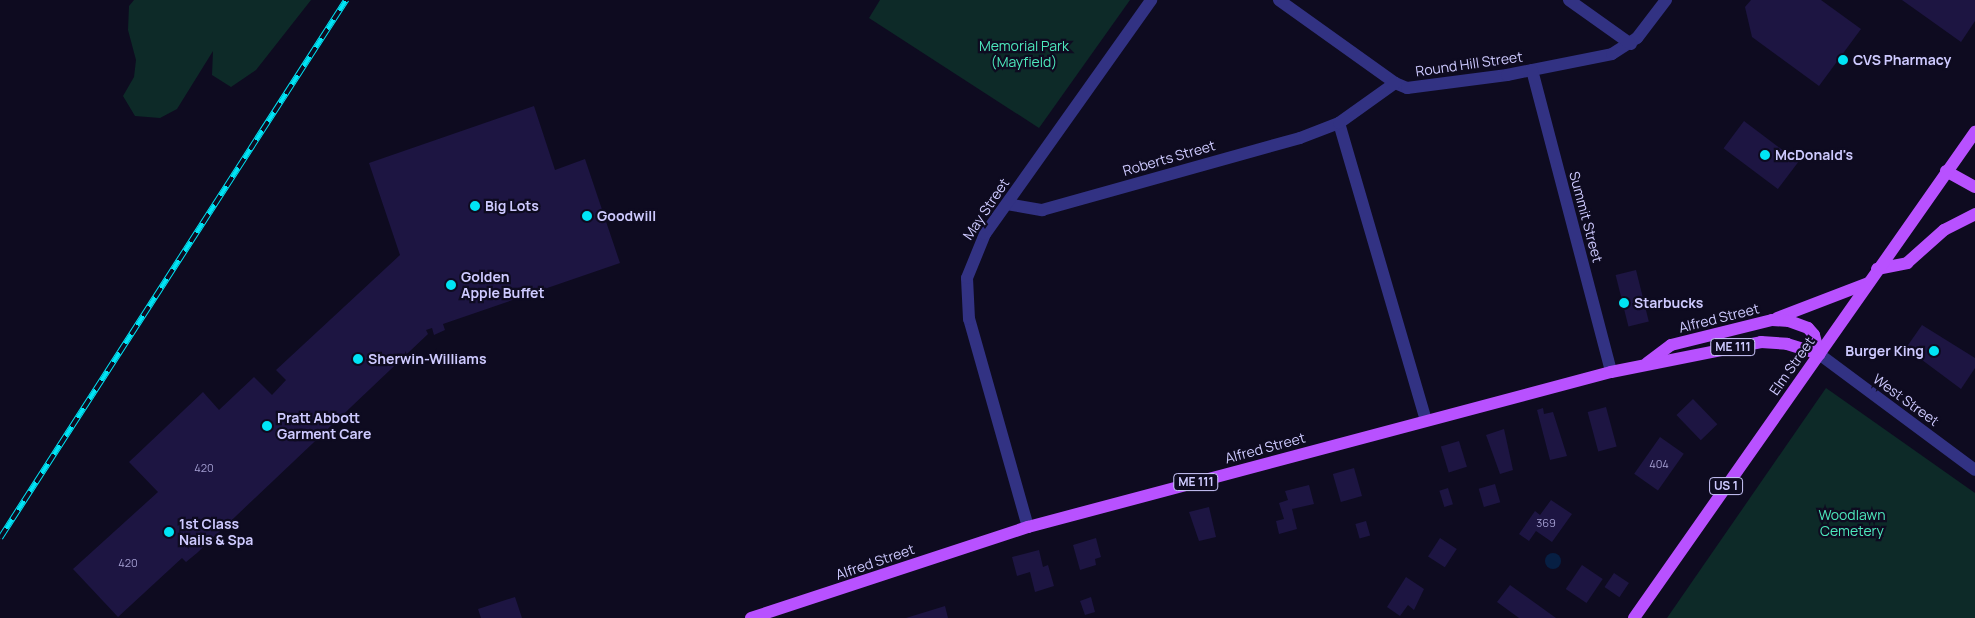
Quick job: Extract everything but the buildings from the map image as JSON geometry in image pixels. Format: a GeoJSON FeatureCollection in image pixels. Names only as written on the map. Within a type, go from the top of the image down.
{"type":"FeatureCollection","features":[{"type":"Feature","properties":{"kind":"main road","name":"Elm Street"},"geometry":{"type":"LineString","coordinates":[[1634,618],[1877,269],[1975,132]]}},
{"type":"Feature","properties":{"kind":"main road"},"geometry":{"type":"LineString","coordinates":[[1946,171],[1975,187]]}},
{"type":"Feature","properties":{"kind":"main road"},"geometry":{"type":"LineString","coordinates":[[1877,269],[1907,262],[1944,230],[1975,214]]}},
{"type":"Feature","properties":{"kind":"main road"},"geometry":{"type":"LineString","coordinates":[[1772,320],[1868,283]]}},
{"type":"Feature","properties":{"kind":"main road","name":"Alfred Street"},"geometry":{"type":"LineString","coordinates":[[1647,363],[1671,345],[1772,320],[1789,321],[1808,328],[1814,335],[1819,354]]}},
{"type":"Feature","properties":{"kind":"main road","name":"Alfred Street"},"geometry":{"type":"LineString","coordinates":[[751,618],[1028,527],[1647,363],[1761,342],[1786,344],[1819,354]]}},
{"type":"Feature","properties":{"kind":"street","name":"May Street"},"geometry":{"type":"LineString","coordinates":[[1028,527],[966,303],[966,278],[974,255],[1006,204],[1152,0]]}},
{"type":"Feature","properties":{"kind":"street","name":"Round Hill Street"},"geometry":{"type":"LineString","coordinates":[[1279,0],[1395,83],[1407,88],[1420,88],[1599,58],[1630,44],[1666,0]]}},
{"type":"Feature","properties":{"kind":"street"},"geometry":{"type":"LineString","coordinates":[[1570,0],[1630,44]]}},
{"type":"Feature","properties":{"kind":"street","name":"Summit Street"},"geometry":{"type":"LineString","coordinates":[[1532,70],[1611,372]]}},
{"type":"Feature","properties":{"kind":"street","name":"Roberts Street"},"geometry":{"type":"LineString","coordinates":[[1006,204],[1042,210],[1300,138],[1339,123],[1395,83]]}},
{"type":"Feature","properties":{"kind":"street"},"geometry":{"type":"LineString","coordinates":[[1339,123],[1426,421]]}},
{"type":"Feature","properties":{"kind":"street","name":"West Street"},"geometry":{"type":"LineString","coordinates":[[1819,354],[1975,470]]}},
{"type":"Feature","properties":{"kind":"green space"},"geometry":{"type":"Polygon","coordinates":[[[134,0],[311,0],[256,70],[231,87],[212,75],[213,51],[177,109],[160,118],[135,116],[123,96],[134,77],[136,60],[128,30],[129,6],[134,0]]]}},
{"type":"Feature","properties":{"kind":"green space","name":"Memorial Park (Mayfield)"},"geometry":{"type":"Polygon","coordinates":[[[880,0],[1130,0],[1039,128],[869,18],[880,0]]]}},
{"type":"Feature","properties":{"kind":"green space","name":"Woodlawn Cemetery"},"geometry":{"type":"Polygon","coordinates":[[[1826,388],[1975,493],[1975,618],[1667,618],[1826,388]]]}},
{"type":"Feature","properties":{"kind":"water"},"geometry":{"type":"Polygon","coordinates":[[[1550,553],[1556,553],[1561,558],[1559,567],[1550,569],[1545,564],[1545,558],[1550,553]]]}},
{"type":"Feature","properties":{"kind":"railway"},"geometry":{"type":"LineString","coordinates":[[0,538],[346,0]]}},
{"type":"Feature","properties":{"kind":"place","name":"CVS Pharmacy"},"geometry":{"type":"Point","coordinates":[1843,60]}},
{"type":"Feature","properties":{"kind":"place","name":"McDonald's"},"geometry":{"type":"Point","coordinates":[1765,155]}},
{"type":"Feature","properties":{"kind":"place","name":"Big Lots"},"geometry":{"type":"Point","coordinates":[475,206]}},
{"type":"Feature","properties":{"kind":"place","name":"Goodwill"},"geometry":{"type":"Point","coordinates":[587,216]}},
{"type":"Feature","properties":{"kind":"place","name":"Golden Apple Buffet"},"geometry":{"type":"Point","coordinates":[451,285]}},
{"type":"Feature","properties":{"kind":"place","name":"Starbucks"},"geometry":{"type":"Point","coordinates":[1624,303]}},
{"type":"Feature","properties":{"kind":"place","name":"Burger King"},"geometry":{"type":"Point","coordinates":[1934,351]}},
{"type":"Feature","properties":{"kind":"place","name":"Sherwin-Williams"},"geometry":{"type":"Point","coordinates":[358,359]}},
{"type":"Feature","properties":{"kind":"place","name":"Pratt Abbott Garment Care"},"geometry":{"type":"Point","coordinates":[267,426]}},
{"type":"Feature","properties":{"kind":"place","name":"1st Class Nails & Spa"},"geometry":{"type":"Point","coordinates":[169,532]}}]}
